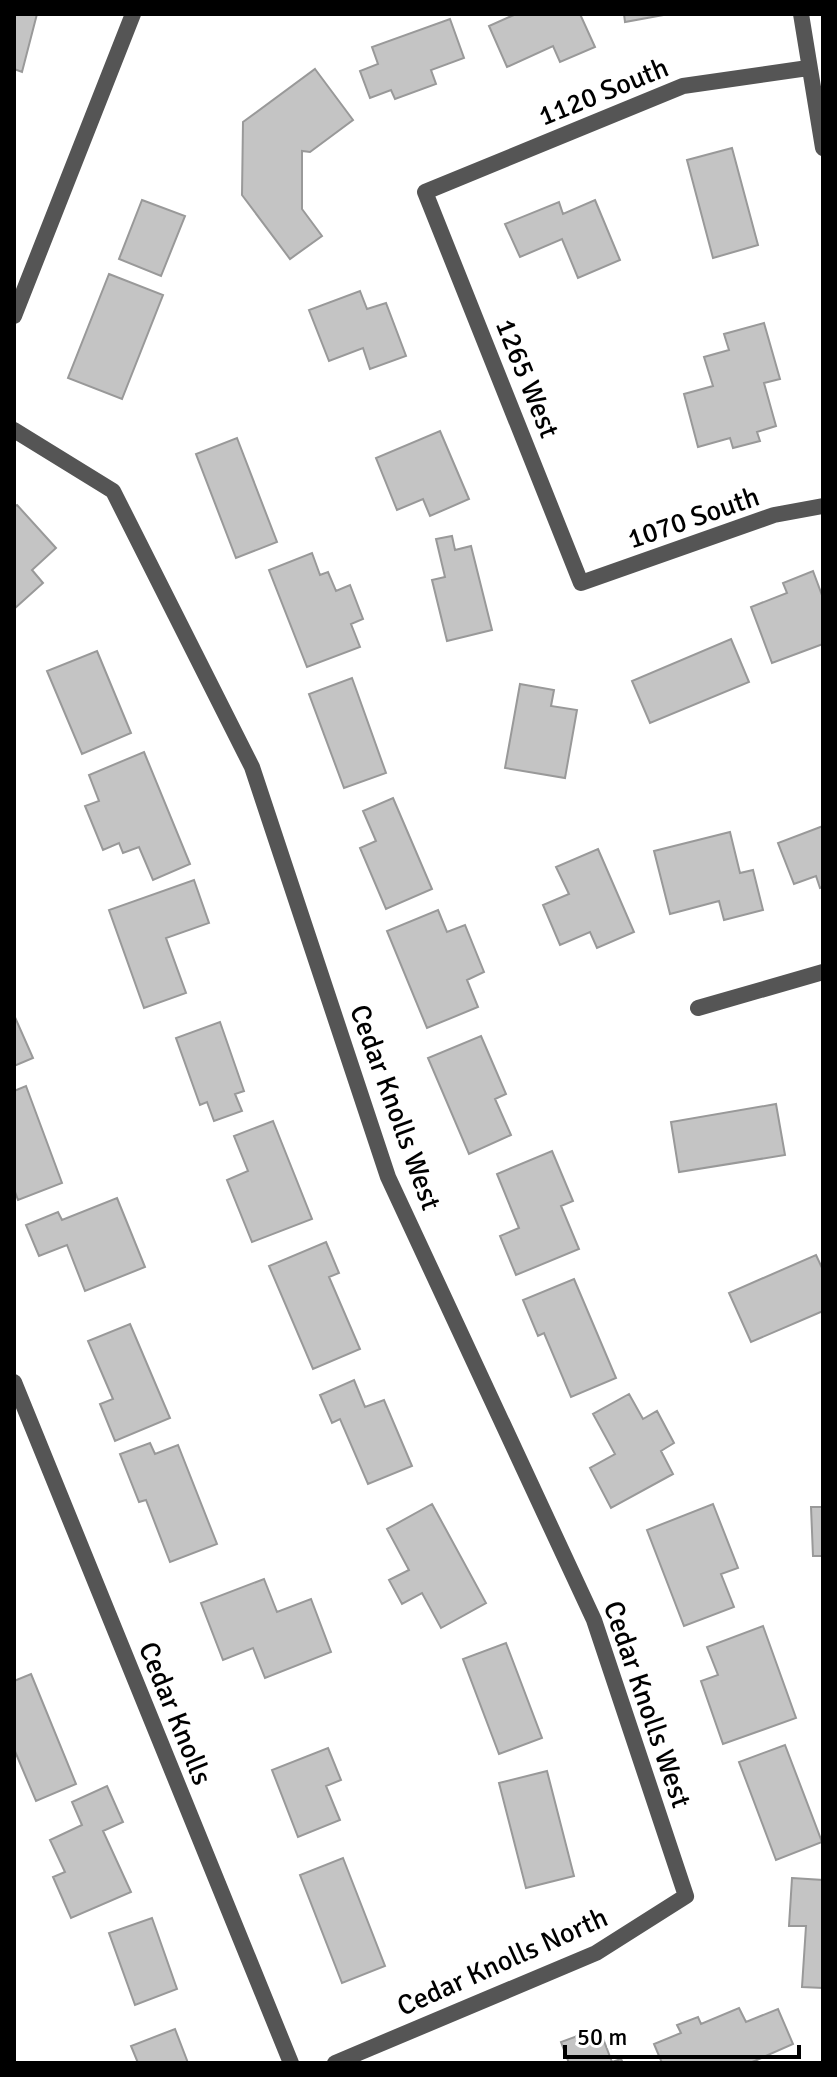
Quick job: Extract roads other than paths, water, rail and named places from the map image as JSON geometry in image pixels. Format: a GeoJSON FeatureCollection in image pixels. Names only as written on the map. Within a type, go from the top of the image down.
{"type":"FeatureCollection","features":[{"type":"Feature","properties":{"kind":"street"},"geometry":{"type":"LineString","coordinates":[[14,316],[133,14]]}},
{"type":"Feature","properties":{"kind":"street"},"geometry":{"type":"LineString","coordinates":[[801,14],[823,148]]}},
{"type":"Feature","properties":{"kind":"street","name":"1120 South"},"geometry":{"type":"LineString","coordinates":[[425,192],[683,86],[808,68]]}},
{"type":"Feature","properties":{"kind":"street","name":"1265 West"},"geometry":{"type":"LineString","coordinates":[[425,192],[581,583]]}},
{"type":"Feature","properties":{"kind":"street","name":"Cedar Knolls West"},"geometry":{"type":"LineString","coordinates":[[14,430],[113,491],[252,767],[388,1177],[594,1620],[686,1896]]}},
{"type":"Feature","properties":{"kind":"street","name":"1070 South"},"geometry":{"type":"LineString","coordinates":[[581,583],[774,515],[823,506]]}},
{"type":"Feature","properties":{"kind":"street"},"geometry":{"type":"LineString","coordinates":[[698,1008],[823,972]]}},
{"type":"Feature","properties":{"kind":"street","name":"Cedar Knolls"},"geometry":{"type":"LineString","coordinates":[[14,1382],[291,2063]]}},
{"type":"Feature","properties":{"kind":"street","name":"Cedar Knolls North"},"geometry":{"type":"LineString","coordinates":[[335,2063],[596,1953],[686,1896]]}}]}
